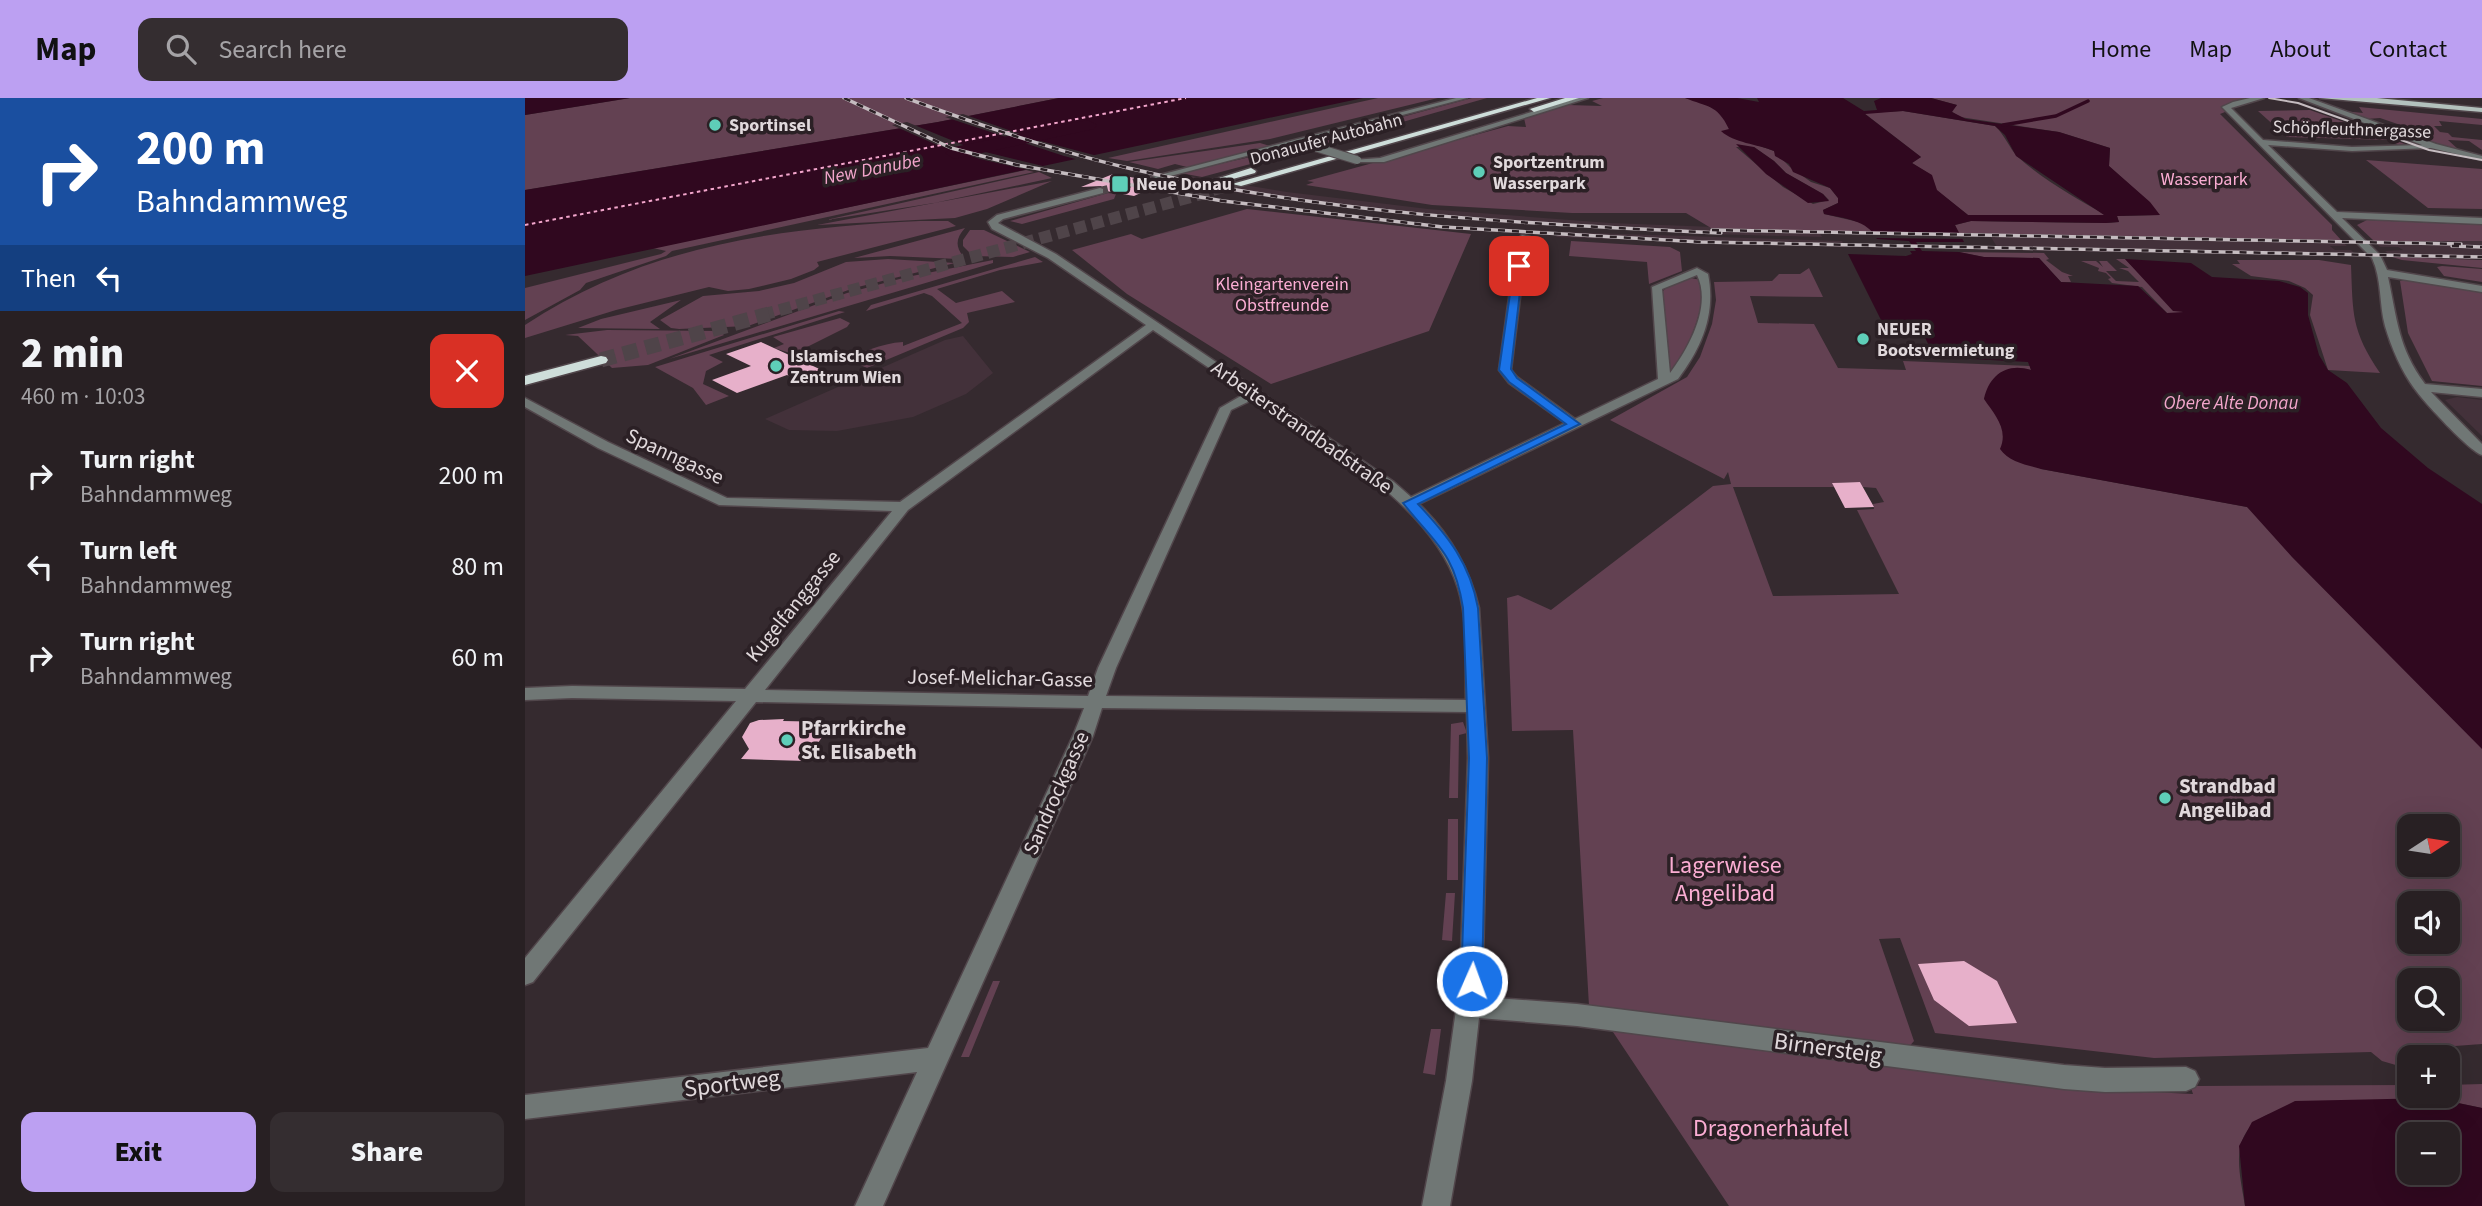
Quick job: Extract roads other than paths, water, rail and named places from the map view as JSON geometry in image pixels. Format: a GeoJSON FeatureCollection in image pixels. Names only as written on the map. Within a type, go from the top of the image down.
{"type":"FeatureCollection","features":[{"type":"Feature","properties":{"kind":"highway","name":"Donauufer Autobahn"},"geometry":{"type":"LineString","coordinates":[[1217,180],[1520,98]]}},
{"type":"Feature","properties":{"kind":"highway","name":"Donauufer Autobahn"},"geometry":{"type":"LineString","coordinates":[[1237,184],[1546,98]]}},
{"type":"Feature","properties":{"kind":"highway"},"geometry":{"type":"LineString","coordinates":[[1396,140],[1460,128],[1575,98]]}},
{"type":"Feature","properties":{"kind":"highway"},"geometry":{"type":"LineString","coordinates":[[1419,121],[1476,103]]}},
{"type":"Feature","properties":{"kind":"highway"},"geometry":{"type":"LineString","coordinates":[[1362,141],[1408,125]]}},
{"type":"Feature","properties":{"kind":"highway"},"geometry":{"type":"LineString","coordinates":[[525,369],[597,355],[525,382]]}},
{"type":"Feature","properties":{"kind":"main road"},"geometry":{"type":"LineString","coordinates":[[2323,98],[2407,103]]}},
{"type":"Feature","properties":{"kind":"main road"},"geometry":{"type":"LineString","coordinates":[[2355,98],[2482,110]]}},
{"type":"Feature","properties":{"kind":"street"},"geometry":{"type":"LineString","coordinates":[[1156,177],[1300,143],[1464,98]]}},
{"type":"Feature","properties":{"kind":"street"},"geometry":{"type":"LineString","coordinates":[[1300,143],[1357,160],[1372,161],[1516,121],[1585,98]]}},
{"type":"Feature","properties":{"kind":"street"},"geometry":{"type":"LineString","coordinates":[[2258,98],[2226,107],[2369,248],[2384,274],[2390,327],[2401,356],[2419,387],[2482,451]]}},
{"type":"Feature","properties":{"kind":"street"},"geometry":{"type":"LineString","coordinates":[[2302,98],[2433,146]]}},
{"type":"Feature","properties":{"kind":"street","name":"Schöpfleuthnergasse"},"geometry":{"type":"LineString","coordinates":[[2261,142],[2352,149],[2433,146],[2481,159]]}},
{"type":"Feature","properties":{"kind":"street","name":"Arbeiterstrandbadstraße"},"geometry":{"type":"LineString","coordinates":[[1100,191],[1000,217],[993,222],[995,228],[1045,251],[1389,485],[1410,503],[1445,541],[1467,586],[1471,608],[1478,758],[1470,1007],[1436,1206]]}},
{"type":"Feature","properties":{"kind":"street"},"geometry":{"type":"LineString","coordinates":[[2333,215],[2482,221]]}},
{"type":"Feature","properties":{"kind":"street"},"geometry":{"type":"LineString","coordinates":[[1525,237],[1522,240],[1505,370],[1513,380],[1574,424]]}},
{"type":"Feature","properties":{"kind":"street"},"geometry":{"type":"LineString","coordinates":[[1410,503],[1674,376],[1684,363],[1704,320],[1706,284],[1703,274],[1697,271],[1657,288],[1664,379]]}},
{"type":"Feature","properties":{"kind":"street"},"geometry":{"type":"LineString","coordinates":[[2384,274],[2482,289]]}},
{"type":"Feature","properties":{"kind":"street","name":"Kugelfanggasse"},"geometry":{"type":"LineString","coordinates":[[525,975],[903,507],[1153,325]]}},
{"type":"Feature","properties":{"kind":"street"},"geometry":{"type":"LineString","coordinates":[[2419,387],[2482,393]]}},
{"type":"Feature","properties":{"kind":"street","name":"Sandrockgasse"},"geometry":{"type":"LineString","coordinates":[[869,1206],[1083,736],[1107,668],[1227,408],[1254,394]]}},
{"type":"Feature","properties":{"kind":"street","name":"Spanngasse"},"geometry":{"type":"LineString","coordinates":[[525,402],[603,445],[724,502],[903,507]]}},
{"type":"Feature","properties":{"kind":"street","name":"Josef-Melichar-Gasse"},"geometry":{"type":"LineString","coordinates":[[525,694],[572,692],[750,697],[1475,706]]}},
{"type":"Feature","properties":{"kind":"street","name":"Birnersteig"},"geometry":{"type":"LineString","coordinates":[[1470,1007],[1577,1015],[2064,1077],[2105,1080],[2186,1079]]}},
{"type":"Feature","properties":{"kind":"street","name":"Sportweg"},"geometry":{"type":"LineString","coordinates":[[525,1107],[938,1058]]}},
{"type":"Feature","properties":{"kind":"water"},"geometry":{"type":"Polygon","coordinates":[[[525,98],[630,98],[525,115],[525,98]]]}},
{"type":"Feature","properties":{"kind":"water","name":"Neue Donau"},"geometry":{"type":"Polygon","coordinates":[[[1059,98],[1363,98],[525,276],[525,190],[938,122],[1059,98]]]}},
{"type":"Feature","properties":{"kind":"water","name":"Obere Alte Donau"},"geometry":{"type":"Polygon","coordinates":[[[1685,98],[1737,98],[1759,102],[1757,98],[1843,98],[1864,111],[1877,110],[1874,101],[1881,98],[1931,98],[1957,105],[1952,112],[1966,119],[2059,132],[2110,148],[2109,166],[2150,202],[2160,215],[2117,216],[2119,222],[2106,223],[1971,221],[1955,225],[1964,242],[1916,242],[1922,251],[1959,252],[1984,257],[2039,258],[2061,282],[2138,286],[2167,313],[2184,312],[2173,311],[2125,259],[2191,263],[2212,277],[2279,281],[2300,287],[2308,293],[2308,315],[2319,355],[2328,370],[2347,383],[2381,428],[2428,468],[2482,504],[2482,749],[2292,557],[2247,507],[2041,469],[2008,457],[2000,449],[2002,428],[1984,399],[1990,383],[2000,372],[2014,368],[2031,370],[2028,362],[1935,357],[1922,332],[1886,330],[1848,254],[1906,256],[1912,254],[1910,251],[1916,251],[1909,241],[1877,239],[1861,224],[1824,214],[1823,210],[1838,203],[1838,198],[1830,188],[1793,172],[1789,164],[1775,156],[1774,151],[1726,135],[1721,131],[1729,129],[1716,111],[1685,98]],[[1903,111],[1865,114],[1921,157],[1912,163],[1932,175],[1937,190],[1968,215],[2104,215],[2016,156],[2005,135],[1995,126],[1903,111]]]}},
{"type":"Feature","properties":{"kind":"water"},"geometry":{"type":"Polygon","coordinates":[[[1736,144],[1754,147],[1786,173],[1823,194],[1829,201],[1808,203],[1766,174],[1736,144]]]}},
{"type":"Feature","properties":{"kind":"water"},"geometry":{"type":"Polygon","coordinates":[[[2397,1099],[2397,1108],[2460,1108],[2460,1103],[2482,1108],[2482,1206],[2245,1206],[2239,1146],[2252,1122],[2295,1101],[2397,1099]]]}},
{"type":"Feature","properties":{"kind":"waterway"},"geometry":{"type":"LineString","coordinates":[[2003,125],[2056,116],[2088,101]]}},
{"type":"Feature","properties":{"kind":"waterway","name":"New Danube"},"geometry":{"type":"LineString","coordinates":[[954,153],[1088,125]]}},
{"type":"Feature","properties":{"kind":"tunnel"},"geometry":{"type":"LineString","coordinates":[[1100,191],[1156,177]]}},
{"type":"Feature","properties":{"kind":"tunnel"},"geometry":{"type":"LineString","coordinates":[[1199,195],[1237,184]]}},
{"type":"Feature","properties":{"kind":"tunnel"},"geometry":{"type":"LineString","coordinates":[[762,315],[1205,193]]}},
{"type":"Feature","properties":{"kind":"tunnel"},"geometry":{"type":"LineString","coordinates":[[601,360],[769,314]]}},
{"type":"Feature","properties":{"kind":"tram line"},"geometry":{"type":"LineString","coordinates":[[2269,98],[2298,103],[2429,150],[2482,160]]}},
{"type":"Feature","properties":{"kind":"railway"},"geometry":{"type":"LineString","coordinates":[[844,98],[951,148],[1017,165],[1223,201],[1443,227],[1701,242],[2482,257]]}},
{"type":"Feature","properties":{"kind":"railway"},"geometry":{"type":"LineString","coordinates":[[906,98],[1072,153],[1201,184],[1423,214],[1572,226],[1721,233]]}},
{"type":"Feature","properties":{"kind":"railway"},"geometry":{"type":"LineString","coordinates":[[1712,230],[2461,244]]}},
{"type":"Feature","properties":{"kind":"railway"},"geometry":{"type":"LineString","coordinates":[[2452,246],[2482,247]]}},
{"type":"Feature","properties":{"kind":"place","name":"Sportinsel"},"geometry":{"type":"Point","coordinates":[715,125]}},
{"type":"Feature","properties":{"kind":"place","name":"Sportzentrum Wasserpark"},"geometry":{"type":"Point","coordinates":[1479,172]}},
{"type":"Feature","properties":{"kind":"place","name":"Neue Donau"},"geometry":{"type":"Point","coordinates":[1120,184]}},
{"type":"Feature","properties":{"kind":"place","name":"NEUER Bootsvermietung"},"geometry":{"type":"Point","coordinates":[1863,339]}},
{"type":"Feature","properties":{"kind":"place","name":"Islamisches Zentrum Wien"},"geometry":{"type":"Point","coordinates":[776,366]}},
{"type":"Feature","properties":{"kind":"place","name":"Pfarrkirche St. Elisabeth"},"geometry":{"type":"Point","coordinates":[787,740]}},
{"type":"Feature","properties":{"kind":"place","name":"Strandbad Angelibad"},"geometry":{"type":"Point","coordinates":[2165,798]}},
{"type":"Feature","properties":{"kind":"park label","name":"Wasserpark"},"geometry":{"type":"Point","coordinates":[2204,179]}},
{"type":"Feature","properties":{"kind":"park label","name":"Kleingartenverein Obstfreunde"},"geometry":{"type":"Point","coordinates":[1282,294]}},
{"type":"Feature","properties":{"kind":"park label","name":"Lagerwiese Angelibad"},"geometry":{"type":"Point","coordinates":[1725,879]}},
{"type":"Feature","properties":{"kind":"park label","name":"Dragonerhäufel"},"geometry":{"type":"Point","coordinates":[1771,1128]}}]}
